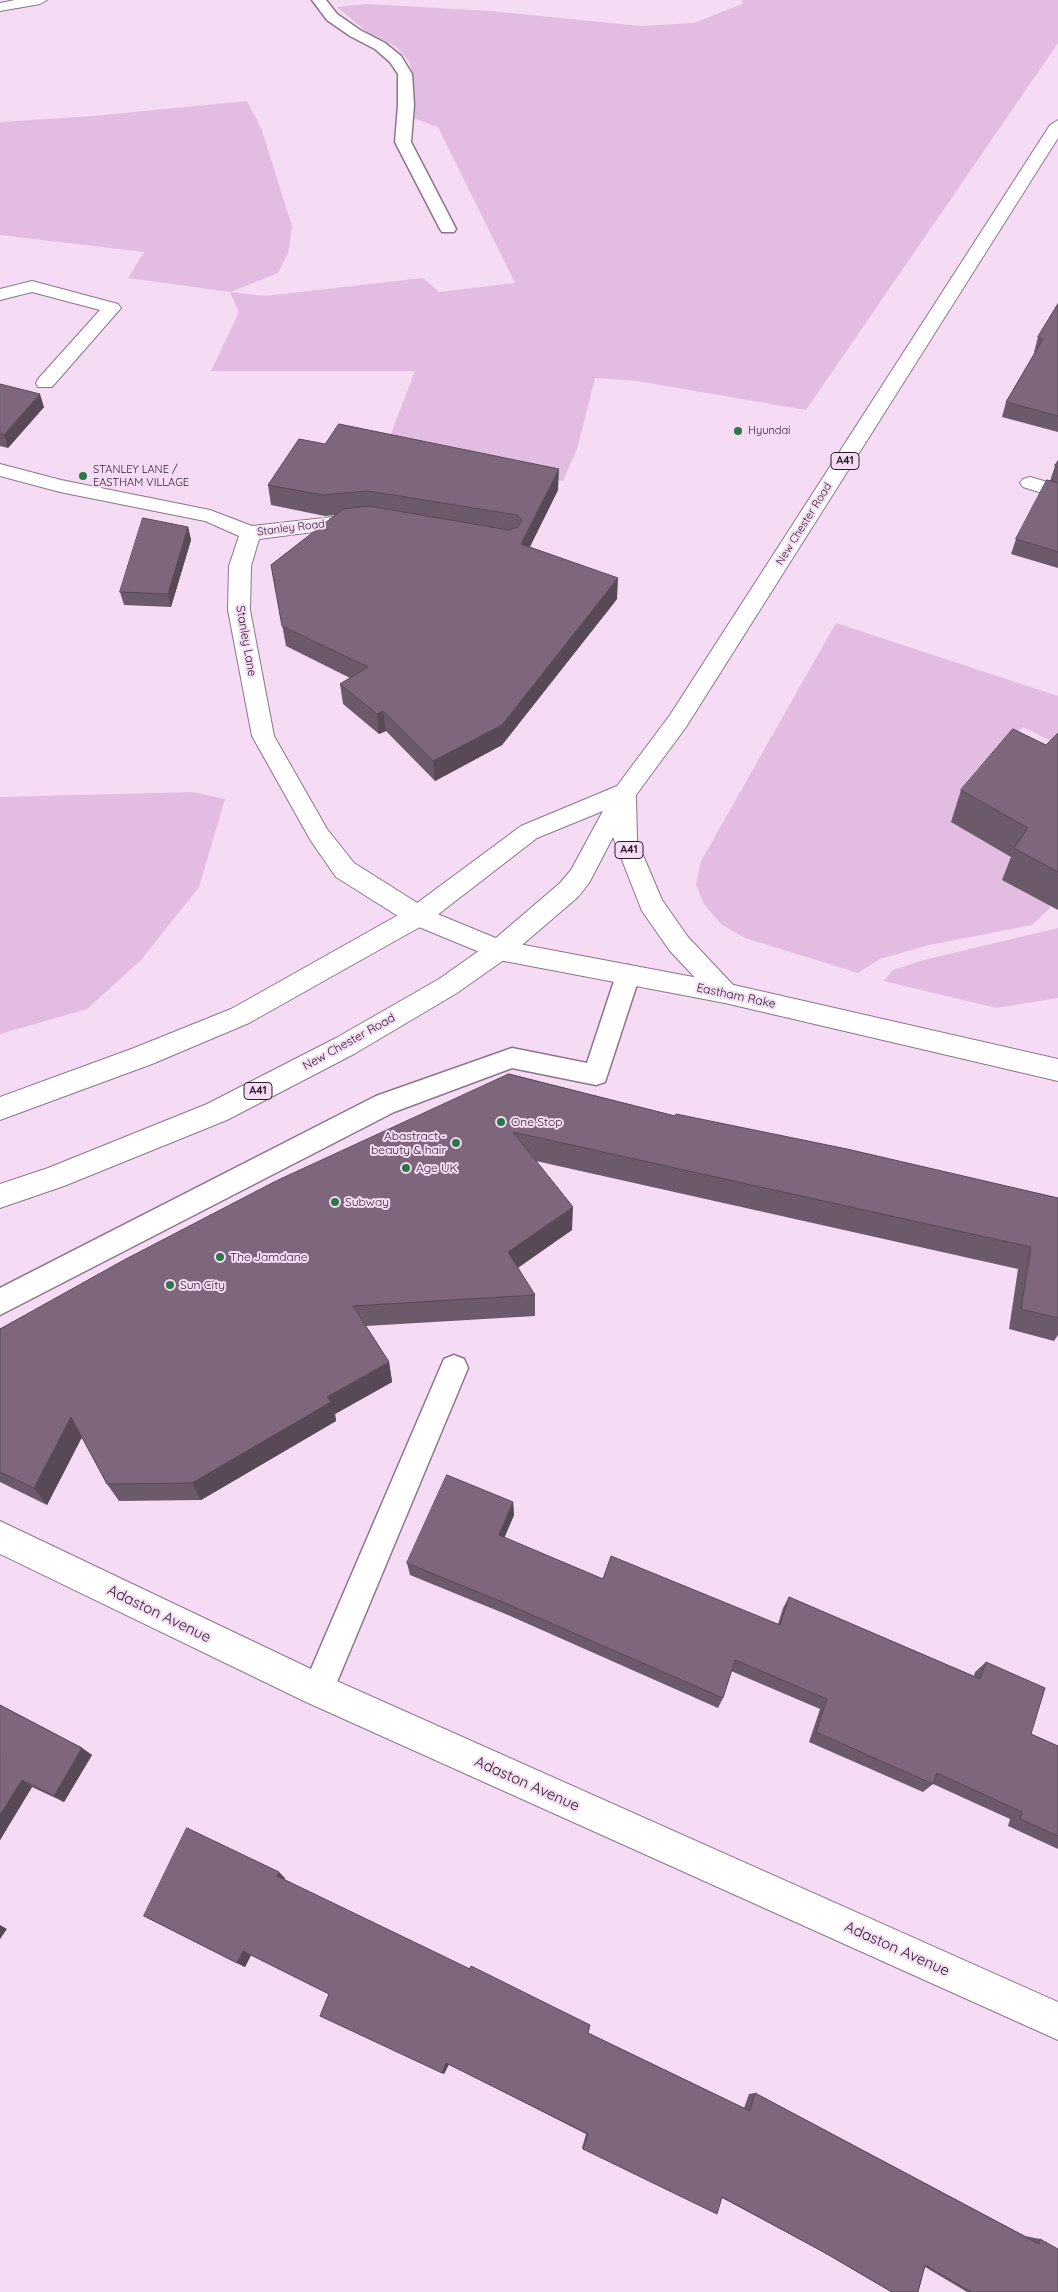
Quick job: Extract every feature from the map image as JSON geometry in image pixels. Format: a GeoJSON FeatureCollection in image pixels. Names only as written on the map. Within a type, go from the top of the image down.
{"type":"FeatureCollection","features":[{"type":"Feature","properties":{"kind":"main road"},"geometry":{"type":"LineString","coordinates":[[0,7],[40,0]]}},
{"type":"Feature","properties":{"kind":"main road","name":"New Chester Road"},"geometry":{"type":"LineString","coordinates":[[0,1196],[54,1178],[217,1112],[345,1046],[448,986],[499,950],[569,890],[580,876],[625,792],[678,722],[1058,125]]}},
{"type":"Feature","properties":{"kind":"main road"},"geometry":{"type":"LineString","coordinates":[[0,295],[32,286],[112,308],[45,383]]}},
{"type":"Feature","properties":{"kind":"main road"},"geometry":{"type":"LineString","coordinates":[[0,470],[60,486],[210,516],[250,533]]}},
{"type":"Feature","properties":{"kind":"main road"},"geometry":{"type":"LineString","coordinates":[[1030,483],[1058,492]]}},
{"type":"Feature","properties":{"kind":"main road","name":"Stanley Road"},"geometry":{"type":"LineString","coordinates":[[250,533],[370,518],[380,520]]}},
{"type":"Feature","properties":{"kind":"main road","name":"Stanley Lane"},"geometry":{"type":"LineString","coordinates":[[250,533],[240,566],[239,610],[263,736],[319,835],[345,870],[418,916]]}},
{"type":"Feature","properties":{"kind":"main road"},"geometry":{"type":"LineString","coordinates":[[0,1109],[240,1016],[418,916],[530,832],[625,792]]}},
{"type":"Feature","properties":{"kind":"main road","name":"A41"},"geometry":{"type":"LineString","coordinates":[[625,792],[625,841],[651,904],[679,944],[725,993]]}},
{"type":"Feature","properties":{"kind":"main road","name":"Eastham Rake"},"geometry":{"type":"LineString","coordinates":[[418,916],[499,950],[725,993],[1058,1070]]}},
{"type":"Feature","properties":{"kind":"main road","name":"Adaston Avenue"},"geometry":{"type":"LineString","coordinates":[[0,1537],[318,1690],[1058,2021]]}},
{"type":"Feature","properties":{"kind":"lane"},"geometry":{"type":"LineString","coordinates":[[319,0],[332,17],[355,33],[380,46],[396,59],[405,74],[406,105],[403,142],[448,229]]}},
{"type":"Feature","properties":{"kind":"lane"},"geometry":{"type":"LineString","coordinates":[[0,1302],[385,1104],[512,1058],[596,1075],[628,975]]}},
{"type":"Feature","properties":{"kind":"lane"},"geometry":{"type":"LineString","coordinates":[[318,1690],[454,1368]]}},
{"type":"Feature","properties":{"kind":"shaded area"},"geometry":{"type":"Polygon","coordinates":[[[742,0],[1058,0],[1058,43],[806,410],[637,381],[595,378],[577,449],[563,481],[387,444],[415,371],[211,371],[239,312],[230,292],[128,278],[144,252],[0,235],[0,122],[93,116],[247,101],[261,128],[292,226],[288,253],[278,273],[231,292],[265,296],[423,278],[439,292],[515,283],[438,127],[413,118],[414,79],[409,61],[395,46],[367,32],[337,7],[366,4],[491,11],[641,26],[694,23],[742,4],[742,0]]]}},
{"type":"Feature","properties":{"kind":"shaded area"},"geometry":{"type":"Polygon","coordinates":[[[836,623],[1058,696],[1058,736],[1053,742],[1023,727],[975,772],[987,779],[1016,860],[1051,907],[1032,925],[929,945],[880,959],[858,973],[745,938],[721,924],[704,904],[696,885],[701,861],[836,623]]]}},
{"type":"Feature","properties":{"kind":"shaded area"},"geometry":{"type":"Polygon","coordinates":[[[193,792],[225,799],[199,887],[141,960],[87,1009],[0,1034],[0,797],[193,792]]]}},
{"type":"Feature","properties":{"kind":"shaded area"},"geometry":{"type":"Polygon","coordinates":[[[1058,928],[1058,998],[996,1008],[884,981],[893,970],[924,960],[1058,928]]]}},
{"type":"Feature","properties":{"kind":"building"},"geometry":{"type":"Polygon","coordinates":[[[1058,304],[1058,416],[1006,402],[1043,339],[1038,337],[1058,304]]]}},
{"type":"Feature","properties":{"kind":"building"},"geometry":{"type":"Polygon","coordinates":[[[0,384],[40,394],[4,435],[0,434],[0,384]]]}},
{"type":"Feature","properties":{"kind":"building"},"geometry":{"type":"Polygon","coordinates":[[[339,424],[559,469],[521,544],[618,578],[502,725],[433,761],[383,711],[377,714],[340,684],[368,667],[282,626],[271,565],[343,509],[368,506],[509,530],[518,527],[522,520],[517,515],[368,491],[323,495],[268,485],[299,439],[325,444],[339,424]]]}},
{"type":"Feature","properties":{"kind":"building"},"geometry":{"type":"Polygon","coordinates":[[[1047,480],[1058,483],[1058,552],[1016,539],[1047,480]]]}},
{"type":"Feature","properties":{"kind":"building"},"geometry":{"type":"Polygon","coordinates":[[[143,518],[188,527],[168,594],[120,592],[143,518]]]}},
{"type":"Feature","properties":{"kind":"building"},"geometry":{"type":"Polygon","coordinates":[[[1013,729],[1046,745],[1058,733],[1058,872],[1014,848],[1028,828],[961,790],[1013,729]]]}},
{"type":"Feature","properties":{"kind":"building"},"geometry":{"type":"Polygon","coordinates":[[[509,1074],[675,1116],[676,1114],[847,1149],[1058,1198],[1058,1318],[1021,1309],[1031,1247],[513,1132],[573,1207],[508,1252],[535,1295],[353,1306],[389,1362],[327,1397],[331,1402],[192,1483],[107,1484],[71,1417],[34,1488],[0,1472],[0,1329],[124,1260],[276,1181],[509,1074]]]}},
{"type":"Feature","properties":{"kind":"building"},"geometry":{"type":"Polygon","coordinates":[[[447,1475],[513,1502],[499,1535],[603,1579],[611,1556],[780,1625],[789,1597],[980,1679],[986,1662],[1045,1688],[1031,1734],[1058,1746],[1058,1836],[1020,1819],[1022,1812],[937,1773],[933,1784],[816,1732],[827,1699],[735,1660],[723,1698],[507,1604],[407,1563],[447,1475]]]}},
{"type":"Feature","properties":{"kind":"building"},"geometry":{"type":"Polygon","coordinates":[[[0,1705],[82,1748],[54,1796],[22,1780],[0,1815],[0,1705]]]}},
{"type":"Feature","properties":{"kind":"building"},"geometry":{"type":"Polygon","coordinates":[[[187,1828],[279,1872],[277,1876],[470,1969],[471,1966],[590,2025],[588,2033],[750,2111],[755,2093],[1039,2244],[1040,2239],[1058,2249],[1058,2292],[971,2292],[925,2265],[918,2292],[892,2292],[722,2197],[717,2214],[583,2149],[588,2134],[446,2063],[442,2073],[320,2016],[329,1994],[243,1951],[237,1963],[144,1916],[187,1828]]]}},
{"type":"Feature","properties":{"kind":"place","name":"Hyundai"},"geometry":{"type":"Point","coordinates":[738,431]}},
{"type":"Feature","properties":{"kind":"place","name":"STANLEY LANE / EASTHAM VILLAGE"},"geometry":{"type":"Point","coordinates":[83,476]}},
{"type":"Feature","properties":{"kind":"place","name":"One Stop"},"geometry":{"type":"Point","coordinates":[501,1122]}},
{"type":"Feature","properties":{"kind":"place","name":"Abastract - beauty & hair"},"geometry":{"type":"Point","coordinates":[456,1143]}},
{"type":"Feature","properties":{"kind":"place","name":"Age UK"},"geometry":{"type":"Point","coordinates":[406,1168]}},
{"type":"Feature","properties":{"kind":"place","name":"Subway"},"geometry":{"type":"Point","coordinates":[335,1202]}},
{"type":"Feature","properties":{"kind":"place","name":"The Jamdane"},"geometry":{"type":"Point","coordinates":[220,1257]}},
{"type":"Feature","properties":{"kind":"place","name":"Sun City"},"geometry":{"type":"Point","coordinates":[170,1285]}}]}
